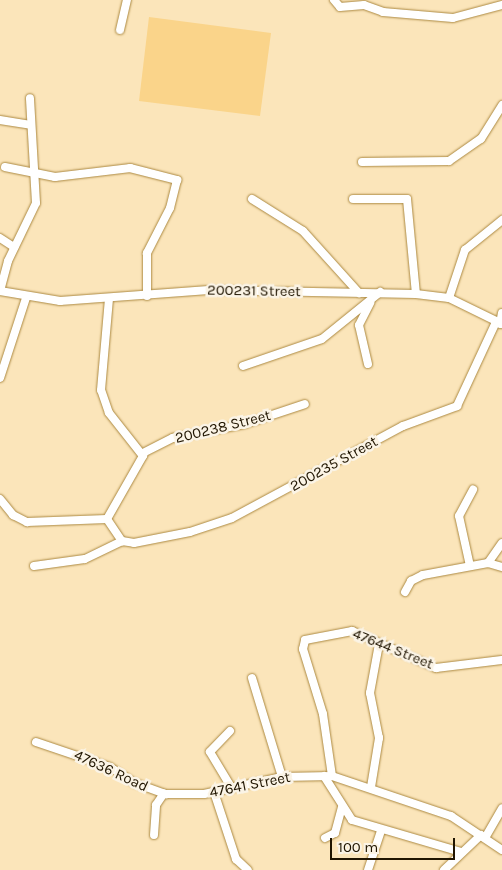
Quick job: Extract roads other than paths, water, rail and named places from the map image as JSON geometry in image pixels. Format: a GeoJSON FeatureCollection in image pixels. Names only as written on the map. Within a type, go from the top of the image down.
{"type":"FeatureCollection","features":[{"type":"Feature","properties":{"kind":"street"},"geometry":{"type":"LineString","coordinates":[[120,30],[127,0]]}},
{"type":"Feature","properties":{"kind":"street"},"geometry":{"type":"LineString","coordinates":[[334,0],[340,7],[364,5],[383,12],[453,18],[502,6]]}},
{"type":"Feature","properties":{"kind":"street"},"geometry":{"type":"LineString","coordinates":[[0,291],[14,247],[36,203],[30,98]]}},
{"type":"Feature","properties":{"kind":"street"},"geometry":{"type":"LineString","coordinates":[[362,162],[449,161],[481,139],[502,105]]}},
{"type":"Feature","properties":{"kind":"street"},"geometry":{"type":"LineString","coordinates":[[0,120],[31,125]]}},
{"type":"Feature","properties":{"kind":"street"},"geometry":{"type":"LineString","coordinates":[[5,167],[33,170],[55,177],[130,168],[177,180],[170,208],[146,253],[147,296]]}},
{"type":"Feature","properties":{"kind":"street"},"geometry":{"type":"LineString","coordinates":[[252,199],[303,231],[360,292]]}},
{"type":"Feature","properties":{"kind":"street"},"geometry":{"type":"LineString","coordinates":[[353,199],[407,199],[416,294]]}},
{"type":"Feature","properties":{"kind":"street"},"geometry":{"type":"LineString","coordinates":[[449,298],[465,250],[502,220]]}},
{"type":"Feature","properties":{"kind":"street"},"geometry":{"type":"LineString","coordinates":[[0,238],[14,247]]}},
{"type":"Feature","properties":{"kind":"street","name":"200231 Street"},"geometry":{"type":"LineString","coordinates":[[0,291],[26,298],[110,299],[209,290],[416,294],[449,298],[499,324]]}},
{"type":"Feature","properties":{"kind":"street"},"geometry":{"type":"LineString","coordinates":[[243,366],[322,339],[380,292]]}},
{"type":"Feature","properties":{"kind":"street"},"geometry":{"type":"LineString","coordinates":[[0,378],[26,298]]}},
{"type":"Feature","properties":{"kind":"street"},"geometry":{"type":"LineString","coordinates":[[107,519],[143,453],[117,426],[101,390],[110,299]]}},
{"type":"Feature","properties":{"kind":"street"},"geometry":{"type":"LineString","coordinates":[[368,364],[359,325],[372,299]]}},
{"type":"Feature","properties":{"kind":"street","name":"200235 Street"},"geometry":{"type":"LineString","coordinates":[[34,566],[85,559],[122,542],[134,543],[190,532],[232,518],[403,426],[457,406],[499,324],[502,313]]}},
{"type":"Feature","properties":{"kind":"street","name":"200238 Street"},"geometry":{"type":"LineString","coordinates":[[143,453],[173,438],[245,424],[305,404]]}},
{"type":"Feature","properties":{"kind":"street"},"geometry":{"type":"LineString","coordinates":[[470,566],[459,516],[473,490]]}},
{"type":"Feature","properties":{"kind":"street"},"geometry":{"type":"LineString","coordinates":[[0,499],[13,515],[27,522],[107,519]]}},
{"type":"Feature","properties":{"kind":"street"},"geometry":{"type":"LineString","coordinates":[[107,519],[122,542]]}},
{"type":"Feature","properties":{"kind":"street"},"geometry":{"type":"LineString","coordinates":[[488,563],[502,542]]}},
{"type":"Feature","properties":{"kind":"street"},"geometry":{"type":"LineString","coordinates":[[405,592],[418,577],[488,563],[502,567]]}},
{"type":"Feature","properties":{"kind":"street","name":"47644 Street"},"geometry":{"type":"LineString","coordinates":[[328,776],[323,714],[306,659],[303,641],[334,631],[360,633],[379,644],[436,668],[502,660]]}},
{"type":"Feature","properties":{"kind":"street"},"geometry":{"type":"LineString","coordinates":[[371,787],[379,738],[370,693],[379,644]]}},
{"type":"Feature","properties":{"kind":"street"},"geometry":{"type":"LineString","coordinates":[[252,678],[282,777]]}},
{"type":"Feature","properties":{"kind":"street"},"geometry":{"type":"LineString","coordinates":[[230,731],[210,752],[231,787]]}},
{"type":"Feature","properties":{"kind":"street","name":"47636 Road"},"geometry":{"type":"LineString","coordinates":[[36,742],[110,767],[161,793]]}},
{"type":"Feature","properties":{"kind":"street"},"geometry":{"type":"LineString","coordinates":[[328,776],[342,806],[352,820],[381,831],[461,852]]}},
{"type":"Feature","properties":{"kind":"street","name":"47641 Street"},"geometry":{"type":"LineString","coordinates":[[161,793],[214,792],[282,777],[328,776],[371,787],[451,816],[502,850]]}},
{"type":"Feature","properties":{"kind":"street"},"geometry":{"type":"LineString","coordinates":[[214,792],[236,859],[248,870]]}},
{"type":"Feature","properties":{"kind":"street"},"geometry":{"type":"LineString","coordinates":[[154,835],[156,805],[161,793]]}},
{"type":"Feature","properties":{"kind":"street"},"geometry":{"type":"LineString","coordinates":[[325,838],[336,833],[342,806]]}},
{"type":"Feature","properties":{"kind":"street"},"geometry":{"type":"LineString","coordinates":[[444,870],[461,852],[483,836],[502,808]]}},
{"type":"Feature","properties":{"kind":"street"},"geometry":{"type":"LineString","coordinates":[[368,870],[381,831]]}}]}
